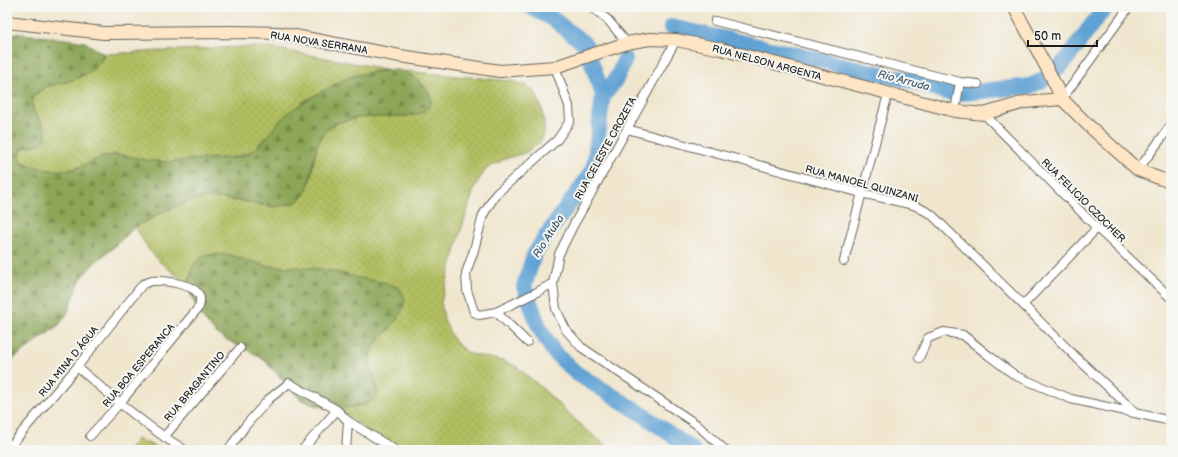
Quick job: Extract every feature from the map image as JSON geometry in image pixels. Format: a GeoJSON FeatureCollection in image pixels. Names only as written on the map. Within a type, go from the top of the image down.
{"type":"FeatureCollection","features":[{"type":"Feature","properties":{"kind":"main road"},"geometry":{"type":"LineString","coordinates":[[1014,7],[1062,99],[1088,125],[1138,170],[1161,179],[1171,181]]}},
{"type":"Feature","properties":{"kind":"main road","name":"RUA NOVA SERRANA"},"geometry":{"type":"LineString","coordinates":[[7,22],[104,33],[278,33],[400,56],[500,72],[560,66],[627,43]]}},
{"type":"Feature","properties":{"kind":"main road","name":"RUA NELSON ARGENTA"},"geometry":{"type":"LineString","coordinates":[[627,43],[650,39],[676,40],[721,49],[955,111],[984,114],[1025,102],[1062,99]]}},
{"type":"Feature","properties":{"kind":"street"},"geometry":{"type":"LineString","coordinates":[[592,7],[608,20],[627,43]]}},
{"type":"Feature","properties":{"kind":"street"},"geometry":{"type":"LineString","coordinates":[[1062,99],[1129,7]]}},
{"type":"Feature","properties":{"kind":"street"},"geometry":{"type":"LineString","coordinates":[[715,21],[960,82],[978,84]]}},
{"type":"Feature","properties":{"kind":"street","name":"RUA CELESTE CROZETA"},"geometry":{"type":"LineString","coordinates":[[676,40],[559,254],[553,283],[556,309],[566,330],[581,347],[696,424],[725,450]]}},
{"type":"Feature","properties":{"kind":"street"},"geometry":{"type":"LineString","coordinates":[[553,283],[496,312],[479,315],[474,312],[467,290],[466,273],[474,250],[483,215],[496,194],[557,140],[570,121],[569,106],[560,66]]}},
{"type":"Feature","properties":{"kind":"street"},"geometry":{"type":"LineString","coordinates":[[955,111],[960,82]]}},
{"type":"Feature","properties":{"kind":"street"},"geometry":{"type":"LineString","coordinates":[[844,261],[888,94]]}},
{"type":"Feature","properties":{"kind":"street","name":"RUA FELICIO CZOCHER"},"geometry":{"type":"LineString","coordinates":[[984,114],[1097,228],[1171,298]]}},
{"type":"Feature","properties":{"kind":"street"},"geometry":{"type":"LineString","coordinates":[[1138,170],[1171,125]]}},
{"type":"Feature","properties":{"kind":"street","name":"RUA MANOEL QUINZANI"},"geometry":{"type":"LineString","coordinates":[[627,129],[861,193],[914,205],[931,214],[1024,304],[1077,358],[1136,413]]}},
{"type":"Feature","properties":{"kind":"street"},"geometry":{"type":"LineString","coordinates":[[1024,304],[1097,228]]}},
{"type":"Feature","properties":{"kind":"street","name":"RUA MINA D ÁGUA"},"geometry":{"type":"LineString","coordinates":[[7,450],[77,367],[143,284],[152,281],[165,282],[183,285],[196,290],[200,297],[199,307]]}},
{"type":"Feature","properties":{"kind":"street","name":"RUA BOA ESPERANCA"},"geometry":{"type":"LineString","coordinates":[[90,436],[120,403],[199,307]]}},
{"type":"Feature","properties":{"kind":"street"},"geometry":{"type":"LineString","coordinates":[[496,312],[527,342]]}},
{"type":"Feature","properties":{"kind":"street"},"geometry":{"type":"LineString","coordinates":[[919,358],[928,338],[944,332],[963,335],[1016,376],[1071,399],[1171,421]]}},
{"type":"Feature","properties":{"kind":"street","name":"RUA BRAGANTINO"},"geometry":{"type":"LineString","coordinates":[[164,437],[240,348]]}},
{"type":"Feature","properties":{"kind":"street"},"geometry":{"type":"LineString","coordinates":[[77,367],[164,437],[185,450]]}},
{"type":"Feature","properties":{"kind":"street"},"geometry":{"type":"LineString","coordinates":[[228,450],[246,425],[269,399],[289,383],[337,410],[348,421],[395,450]]}},
{"type":"Feature","properties":{"kind":"street"},"geometry":{"type":"LineString","coordinates":[[302,450],[337,410]]}},
{"type":"Feature","properties":{"kind":"street"},"geometry":{"type":"LineString","coordinates":[[346,450],[348,421]]}},
{"type":"Feature","properties":{"kind":"green space"},"geometry":{"type":"Polygon","coordinates":[[[15,33],[85,42],[104,54],[100,62],[87,74],[73,80],[45,87],[32,97],[33,111],[46,130],[46,139],[41,143],[21,149],[20,161],[35,167],[57,171],[70,170],[100,158],[112,155],[123,155],[166,162],[240,157],[257,147],[282,118],[296,107],[352,76],[400,70],[414,77],[424,86],[429,92],[432,102],[427,110],[416,115],[356,118],[339,122],[327,129],[321,136],[316,149],[309,184],[304,195],[295,203],[275,207],[238,200],[204,198],[189,201],[163,212],[135,227],[93,264],[80,280],[68,312],[59,325],[7,362],[7,34],[15,33]]]}},
{"type":"Feature","properties":{"kind":"green space"},"geometry":{"type":"Polygon","coordinates":[[[238,47],[266,47],[391,70],[375,71],[356,75],[303,102],[253,150],[229,158],[210,158],[167,162],[113,155],[99,158],[79,168],[63,170],[36,168],[20,161],[21,149],[41,143],[46,130],[33,111],[32,97],[45,87],[73,80],[100,62],[104,54],[238,47]]]}},
{"type":"Feature","properties":{"kind":"green space"},"geometry":{"type":"Polygon","coordinates":[[[405,71],[511,81],[526,85],[535,92],[541,106],[544,121],[544,135],[539,144],[527,152],[505,159],[486,169],[475,186],[441,302],[444,319],[452,337],[459,346],[470,354],[504,361],[517,367],[541,387],[584,428],[611,450],[399,450],[385,445],[338,408],[377,386],[371,368],[371,352],[391,328],[355,277],[327,270],[311,268],[267,266],[226,254],[188,285],[160,262],[149,250],[135,227],[163,212],[189,201],[204,198],[219,198],[275,207],[304,195],[310,179],[319,142],[322,135],[328,129],[336,124],[358,118],[416,115],[415,78],[405,71]]]}},
{"type":"Feature","properties":{"kind":"green space"},"geometry":{"type":"Polygon","coordinates":[[[226,254],[267,266],[327,270],[387,283],[399,288],[405,299],[404,305],[397,319],[377,343],[370,356],[369,361],[377,385],[377,395],[374,400],[362,405],[345,408],[323,407],[305,402],[300,399],[265,361],[257,355],[216,333],[200,315],[191,296],[188,285],[193,265],[204,255],[226,254]]]}},
{"type":"Feature","properties":{"kind":"green space"},"geometry":{"type":"Polygon","coordinates":[[[137,439],[164,450],[129,450],[137,439]]]}},
{"type":"Feature","properties":{"kind":"waterway","name":"Rio Atuba"},"geometry":{"type":"LineString","coordinates":[[530,7],[553,19],[585,44],[603,95],[594,166],[587,179],[534,255],[524,286],[539,327],[553,351],[576,373],[636,410],[693,450]]}},
{"type":"Feature","properties":{"kind":"waterway","name":"Rio Arruda"},"geometry":{"type":"LineString","coordinates":[[671,27],[912,81],[945,92],[962,93],[1030,86],[1040,82],[1062,64],[1106,7]]}},
{"type":"Feature","properties":{"kind":"waterway","name":"Rio Arruda"},"geometry":{"type":"LineString","coordinates":[[603,95],[613,83],[625,59]]}}]}
